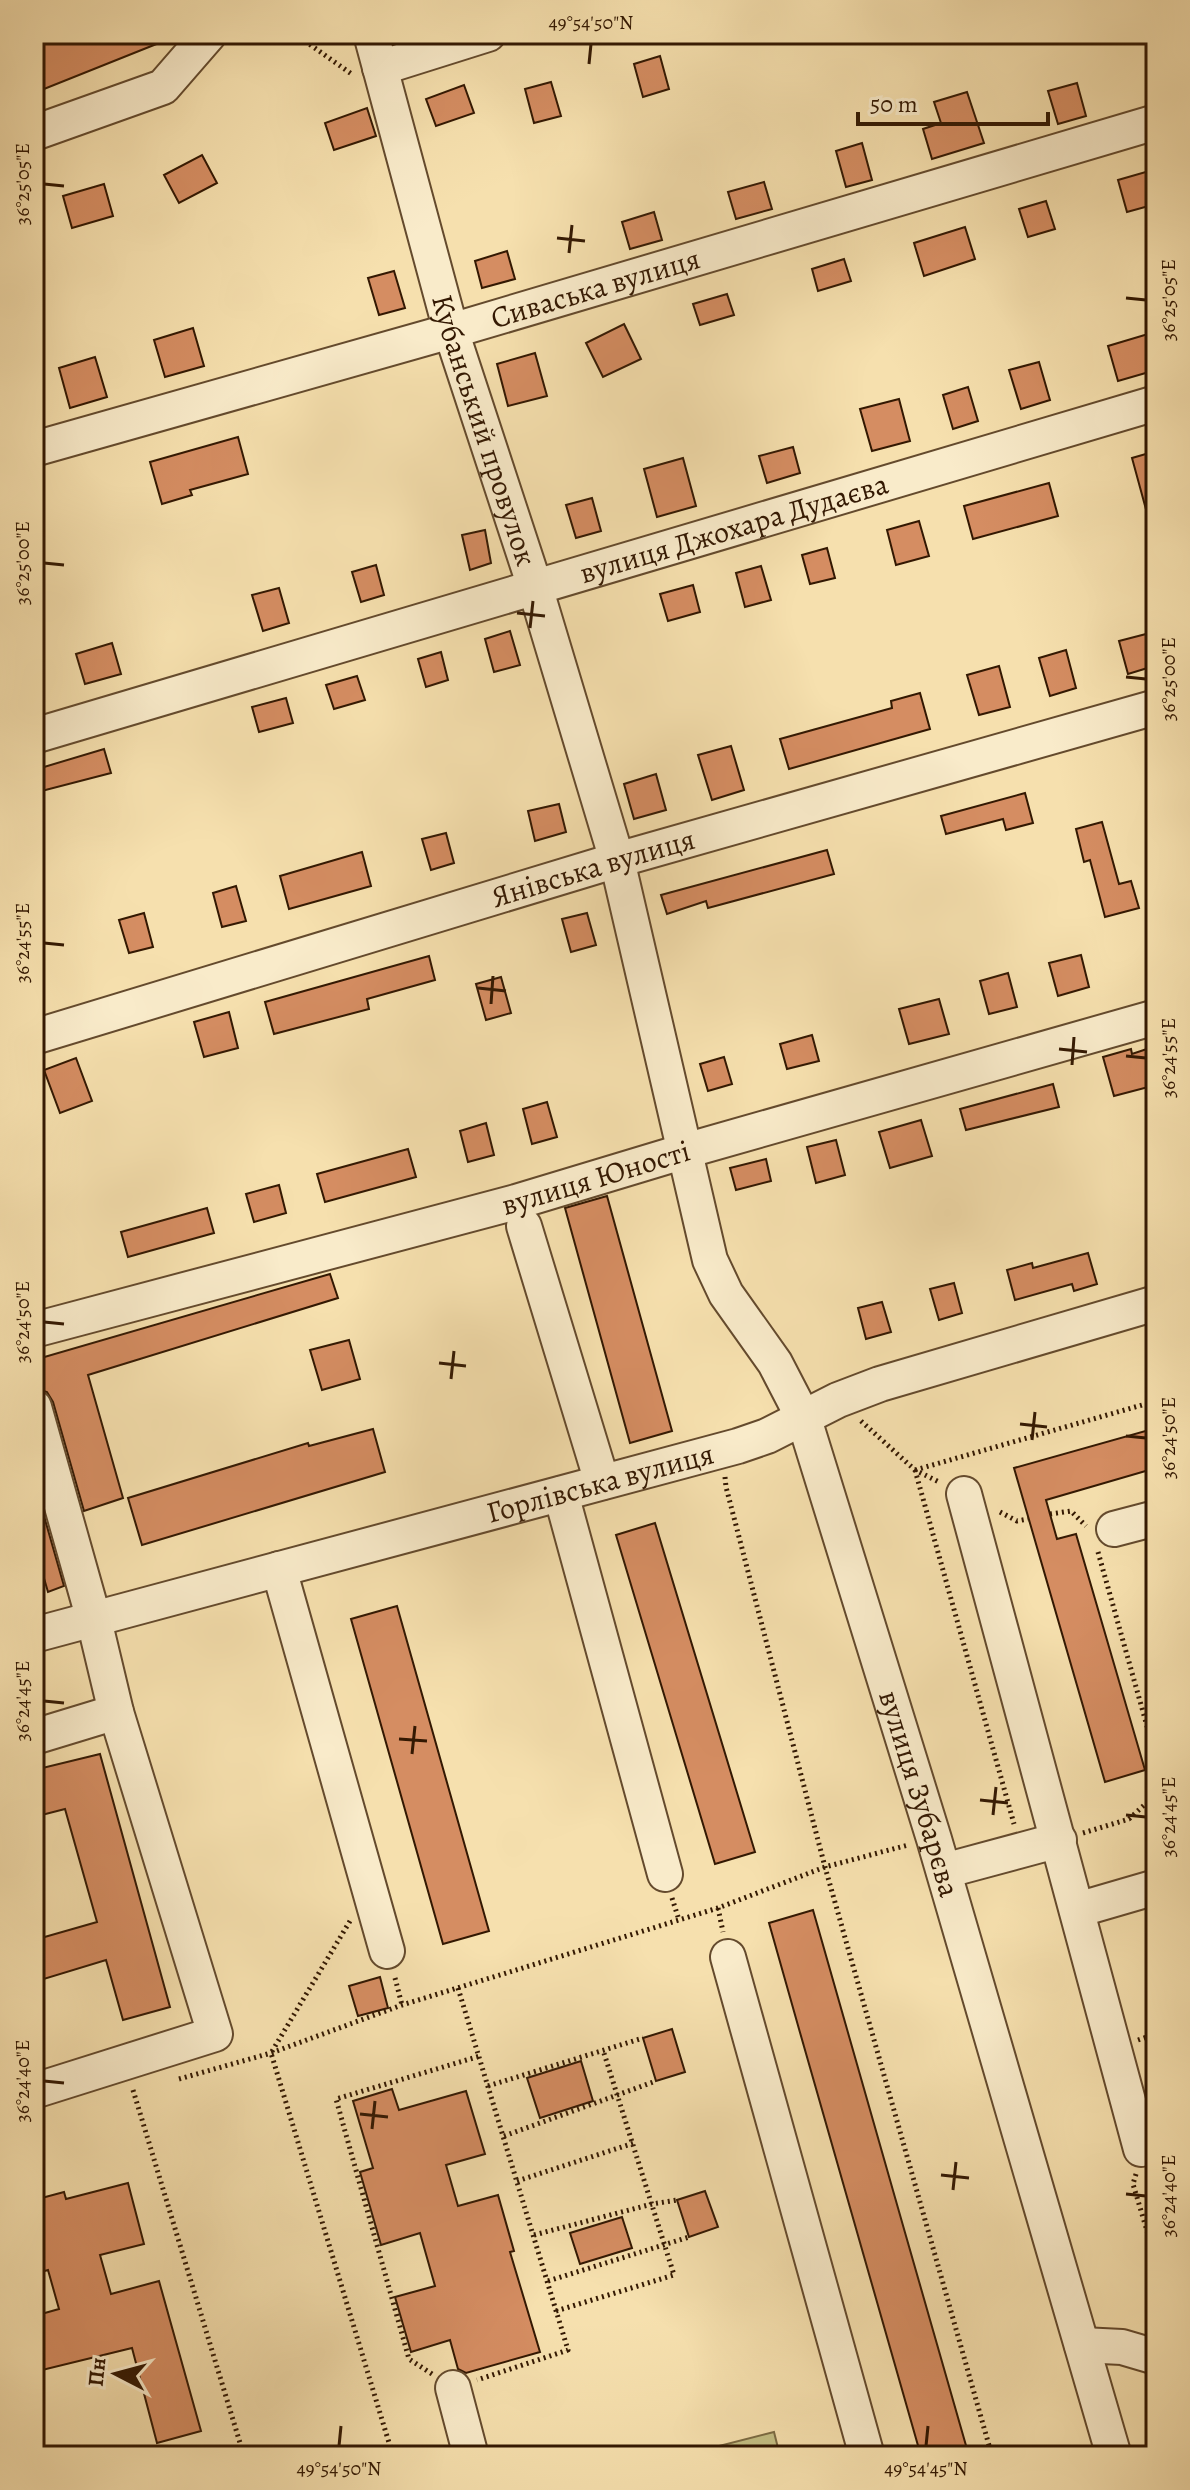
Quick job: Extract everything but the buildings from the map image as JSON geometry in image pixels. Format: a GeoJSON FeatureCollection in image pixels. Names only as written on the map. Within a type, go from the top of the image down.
{"type":"FeatureCollection","features":[{"type":"Feature","properties":{"kind":"street"},"geometry":{"type":"LineString","coordinates":[[34,133],[163,87],[209,34]]}},
{"type":"Feature","properties":{"kind":"street","name":"Кубанський провулок"},"geometry":{"type":"LineString","coordinates":[[371,34],[372,75],[535,587],[617,860],[685,1151]]}},
{"type":"Feature","properties":{"kind":"street"},"geometry":{"type":"LineString","coordinates":[[372,75],[488,34]]}},
{"type":"Feature","properties":{"kind":"street","name":"Сиваська вулиця"},"geometry":{"type":"LineString","coordinates":[[34,449],[451,331],[1156,122]]}},
{"type":"Feature","properties":{"kind":"street","name":"вулиця Джохара Дудаєва"},"geometry":{"type":"LineString","coordinates":[[34,736],[1156,403]]}},
{"type":"Feature","properties":{"kind":"street","name":"Янівська вулиця"},"geometry":{"type":"LineString","coordinates":[[34,1037],[617,860],[1156,707]]}},
{"type":"Feature","properties":{"kind":"street","name":"вулиця Юності"},"geometry":{"type":"LineString","coordinates":[[34,1330],[516,1202],[1156,1017]]}},
{"type":"Feature","properties":{"kind":"street","name":"вулиця Зубарєва"},"geometry":{"type":"LineString","coordinates":[[685,1151],[710,1260],[717,1277],[775,1363],[804,1419],[944,1871],[1114,2456]]}},
{"type":"Feature","properties":{"kind":"street"},"geometry":{"type":"LineString","coordinates":[[524,1226],[602,1482]]}},
{"type":"Feature","properties":{"kind":"street","name":"Горлівська вулиця"},"geometry":{"type":"LineString","coordinates":[[34,1635],[738,1446],[880,1384],[1156,1303]]}},
{"type":"Feature","properties":{"kind":"street"},"geometry":{"type":"LineString","coordinates":[[34,1407],[94,1620],[116,1712],[215,2034],[34,2091]]}},
{"type":"Feature","properties":{"kind":"street"},"geometry":{"type":"LineString","coordinates":[[561,1494],[665,1874]]}},
{"type":"Feature","properties":{"kind":"street"},"geometry":{"type":"LineString","coordinates":[[964,1494],[1077,1910],[1149,2146]]}},
{"type":"Feature","properties":{"kind":"street"},"geometry":{"type":"LineString","coordinates":[[1103,1531],[1156,1518]]}},
{"type":"Feature","properties":{"kind":"street"},"geometry":{"type":"LineString","coordinates":[[279,1569],[387,1951]]}},
{"type":"Feature","properties":{"kind":"street"},"geometry":{"type":"LineString","coordinates":[[34,1737],[116,1712]]}},
{"type":"Feature","properties":{"kind":"street"},"geometry":{"type":"LineString","coordinates":[[944,1871],[1059,1840]]}},
{"type":"Feature","properties":{"kind":"street"},"geometry":{"type":"LineString","coordinates":[[1077,1910],[1156,1887]]}},
{"type":"Feature","properties":{"kind":"street"},"geometry":{"type":"LineString","coordinates":[[728,1957],[867,2456]]}},
{"type":"Feature","properties":{"kind":"street"},"geometry":{"type":"LineString","coordinates":[[1082,2345],[1122,2347],[1156,2357]]}},
{"type":"Feature","properties":{"kind":"street"},"geometry":{"type":"LineString","coordinates":[[453,2388],[471,2456]]}},
{"type":"Feature","properties":{"kind":"path"},"geometry":{"type":"LineString","coordinates":[[295,34],[372,75]]}},
{"type":"Feature","properties":{"kind":"path"},"geometry":{"type":"LineString","coordinates":[[838,1400],[915,1470],[1021,1850]]}},
{"type":"Feature","properties":{"kind":"path"},"geometry":{"type":"LineString","coordinates":[[915,1470],[1156,1401]]}},
{"type":"Feature","properties":{"kind":"path"},"geometry":{"type":"LineString","coordinates":[[738,1446],[725,1465],[726,1487],[825,1867],[992,2456]]}},
{"type":"Feature","properties":{"kind":"path"},"geometry":{"type":"LineString","coordinates":[[1050,1514],[1071,1511],[1103,1531],[1156,1758]]}},
{"type":"Feature","properties":{"kind":"path"},"geometry":{"type":"LineString","coordinates":[[1059,1840],[1129,1819],[1156,1794]]}},
{"type":"Feature","properties":{"kind":"path"},"geometry":{"type":"LineString","coordinates":[[174,2080],[271,2053],[402,2005],[718,1908],[825,1867],[909,1845]]}},
{"type":"Feature","properties":{"kind":"path"},"geometry":{"type":"LineString","coordinates":[[369,1888],[271,2053],[393,2456]]}},
{"type":"Feature","properties":{"kind":"path"},"geometry":{"type":"LineString","coordinates":[[458,1988],[480,2056],[568,2350],[453,2388],[409,2359],[336,2099],[480,2056]]}},
{"type":"Feature","properties":{"kind":"path"},"geometry":{"type":"LineString","coordinates":[[488,2086],[643,2038]]}},
{"type":"Feature","properties":{"kind":"path"},"geometry":{"type":"LineString","coordinates":[[556,2311],[674,2275],[603,2050]]}},
{"type":"Feature","properties":{"kind":"path"},"geometry":{"type":"LineString","coordinates":[[504,2136],[656,2081]]}},
{"type":"Feature","properties":{"kind":"path"},"geometry":{"type":"LineString","coordinates":[[119,2094],[147,2087]]}},
{"type":"Feature","properties":{"kind":"path"},"geometry":{"type":"LineString","coordinates":[[133,2090],[244,2456]]}},
{"type":"Feature","properties":{"kind":"path"},"geometry":{"type":"LineString","coordinates":[[517,2181],[634,2143]]}},
{"type":"Feature","properties":{"kind":"path"},"geometry":{"type":"LineString","coordinates":[[1149,2146],[1133,2184],[1156,2261]]}},
{"type":"Feature","properties":{"kind":"path"},"geometry":{"type":"LineString","coordinates":[[534,2235],[677,2200]]}},
{"type":"Feature","properties":{"kind":"path"},"geometry":{"type":"LineString","coordinates":[[548,2281],[689,2237]]}},
{"type":"Feature","properties":{"kind":"shaded area"},"geometry":{"type":"Polygon","coordinates":[[[774,2432],[780,2456],[680,2456],[774,2432]]]}}]}
